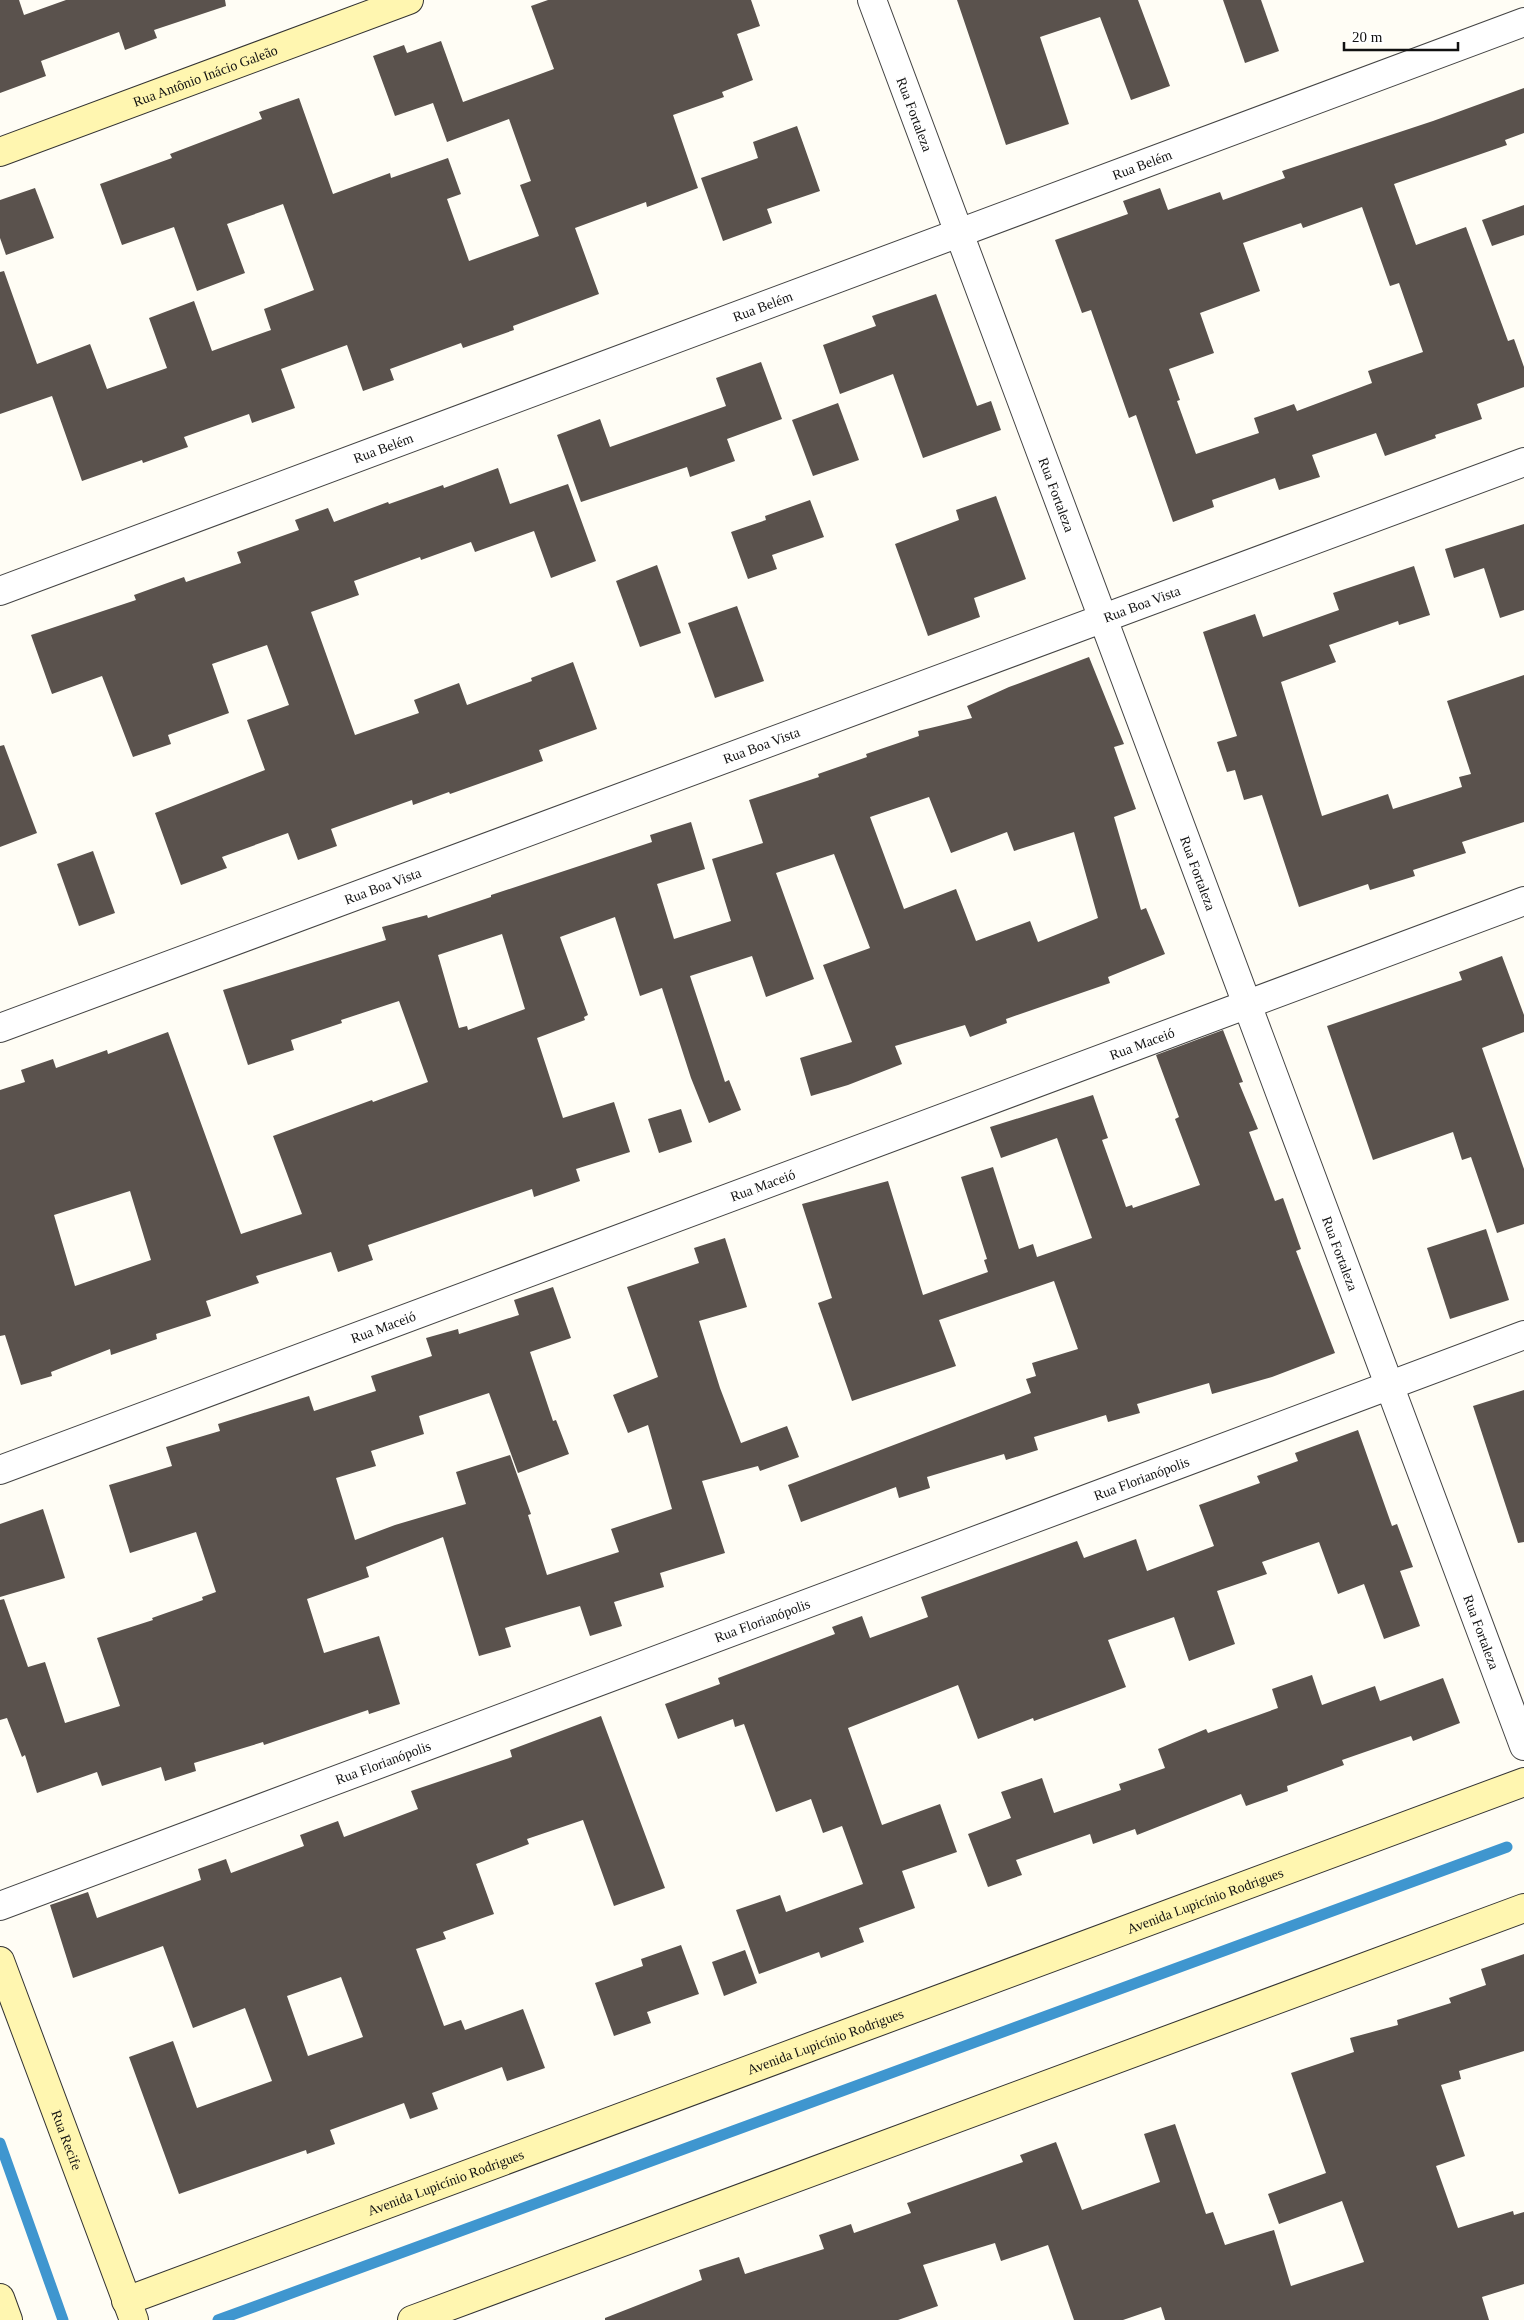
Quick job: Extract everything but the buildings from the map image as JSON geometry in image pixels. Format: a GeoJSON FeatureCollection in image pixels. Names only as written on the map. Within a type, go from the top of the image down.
{"type":"FeatureCollection","features":[{"type":"Feature","properties":{"kind":"street","name":"Rua Antônio Inácio Galeão"},"geometry":{"type":"LineString","coordinates":[[0,152],[409,0]]}},
{"type":"Feature","properties":{"kind":"street","name":"Rua Fortaleza"},"geometry":{"type":"LineString","coordinates":[[872,0],[1524,1746]]}},
{"type":"Feature","properties":{"kind":"street","name":"Rua Belém"},"geometry":{"type":"LineString","coordinates":[[0,591],[1524,22]]}},
{"type":"Feature","properties":{"kind":"street","name":"Rua Boa Vista"},"geometry":{"type":"LineString","coordinates":[[0,1028],[1524,462]]}},
{"type":"Feature","properties":{"kind":"street","name":"Rua Maceió"},"geometry":{"type":"LineString","coordinates":[[0,1470],[1524,901]]}},
{"type":"Feature","properties":{"kind":"street","name":"Rua Florianópolis"},"geometry":{"type":"LineString","coordinates":[[0,1906],[1524,1335]]}},
{"type":"Feature","properties":{"kind":"street","name":"Avenida Lupicínio Rodrigues"},"geometry":{"type":"LineString","coordinates":[[130,2310],[1524,1782]]}},
{"type":"Feature","properties":{"kind":"street"},"geometry":{"type":"LineString","coordinates":[[412,2320],[1524,1908]]}},
{"type":"Feature","properties":{"kind":"street","name":"Rua Recife"},"geometry":{"type":"LineString","coordinates":[[0,1961],[130,2310]]}},
{"type":"Feature","properties":{"kind":"street"},"geometry":{"type":"LineString","coordinates":[[0,2298],[8,2320]]}},
{"type":"Feature","properties":{"kind":"waterway"},"geometry":{"type":"LineString","coordinates":[[218,2320],[1507,1847]]}},
{"type":"Feature","properties":{"kind":"waterway"},"geometry":{"type":"LineString","coordinates":[[0,2143],[63,2320]]}}]}
